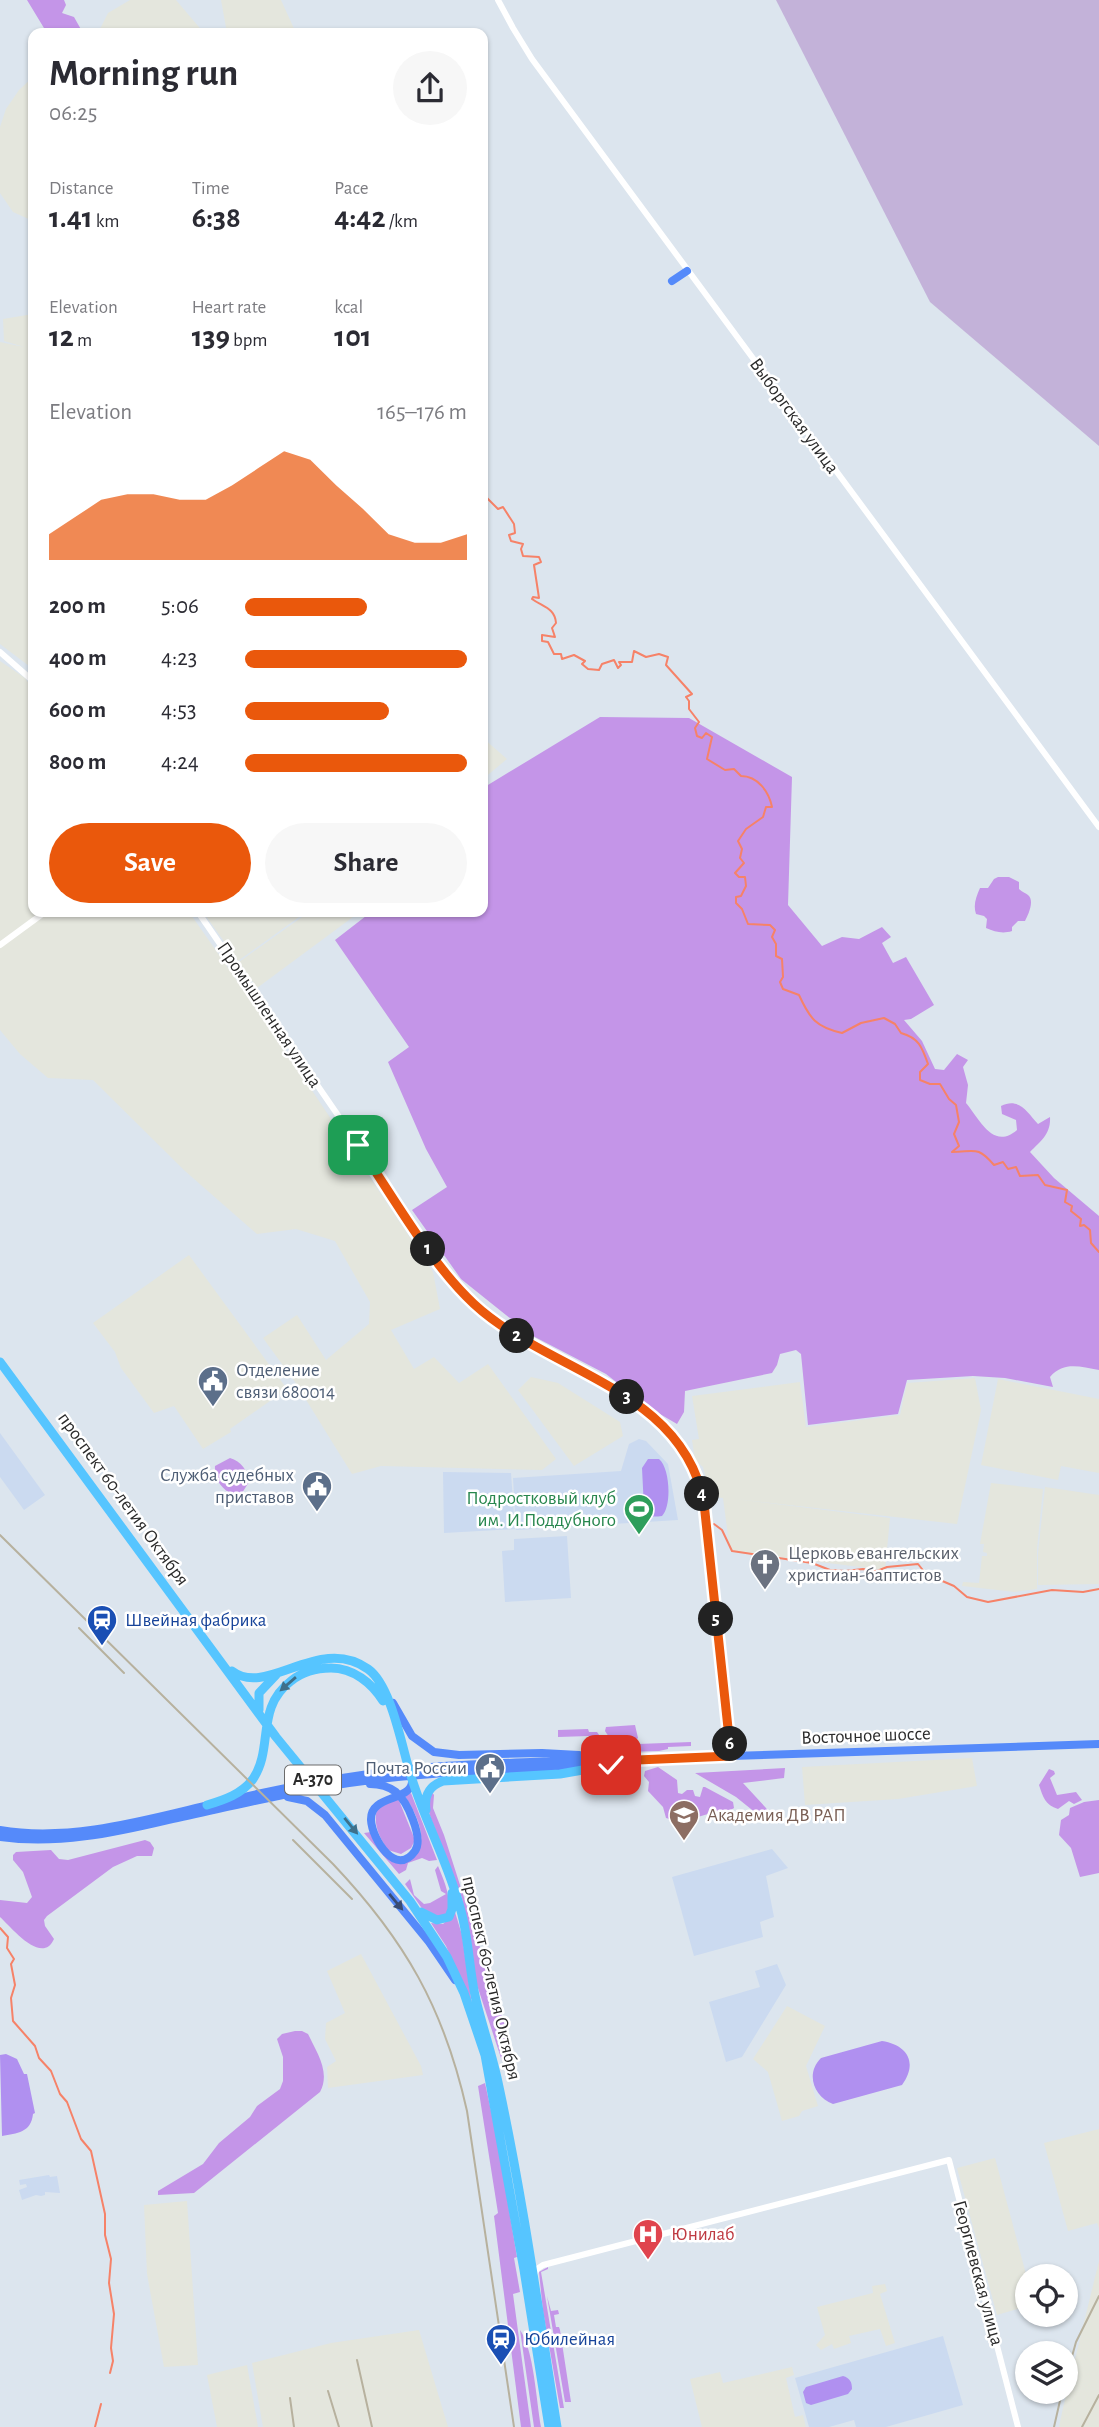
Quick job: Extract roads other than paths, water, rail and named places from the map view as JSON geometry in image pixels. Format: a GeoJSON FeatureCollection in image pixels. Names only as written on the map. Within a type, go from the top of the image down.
{"type":"FeatureCollection","features":[{"type":"Feature","properties":{"kind":"highway","name":"проспект 60-летия Октября"},"geometry":{"type":"LineString","coordinates":[[0,1362],[262,1716],[410,1901],[435,1937],[464,1993],[485,2055],[493,2095],[549,2427]]}},
{"type":"Feature","properties":{"kind":"highway","name":"проспект 60-летия Октября"},"geometry":{"type":"LineString","coordinates":[[218,1657],[239,1676],[247,1678],[258,1678],[309,1661],[334,1658],[346,1660],[369,1670],[386,1696],[428,1825],[452,1883],[466,1934],[476,2002],[500,2089],[557,2427]]}},
{"type":"Feature","properties":{"kind":"highway"},"geometry":{"type":"LineString","coordinates":[[207,1805],[233,1796],[254,1777],[262,1753],[269,1712],[279,1691],[297,1676],[321,1668],[352,1672],[368,1683],[382,1699],[407,1761]]}},
{"type":"Feature","properties":{"kind":"highway","name":"А-370"},"geometry":{"type":"LineString","coordinates":[[262,1716],[257,1703],[259,1693],[284,1670]]}},
{"type":"Feature","properties":{"kind":"highway"},"geometry":{"type":"LineString","coordinates":[[428,1825],[425,1796],[434,1784],[457,1780],[560,1774],[611,1761]]}},
{"type":"Feature","properties":{"kind":"highway"},"geometry":{"type":"LineString","coordinates":[[410,1901],[424,1915],[443,1920],[449,1917],[452,1909],[452,1883]]}},
{"type":"Feature","properties":{"kind":"main road"},"geometry":{"type":"LineString","coordinates":[[673,281],[687,271]]}},
{"type":"Feature","properties":{"kind":"main road"},"geometry":{"type":"LineString","coordinates":[[369,1670],[380,1679],[412,1736],[434,1752],[459,1755],[542,1752],[611,1761]]}},
{"type":"Feature","properties":{"kind":"main road","name":"Восточное шоссе"},"geometry":{"type":"LineString","coordinates":[[611,1761],[1099,1744]]}},
{"type":"Feature","properties":{"kind":"main road"},"geometry":{"type":"LineString","coordinates":[[1,1834],[76,1831],[356,1775],[421,1768],[611,1761]]}},
{"type":"Feature","properties":{"kind":"main road"},"geometry":{"type":"LineString","coordinates":[[1,1834],[46,1840],[100,1834],[326,1787],[421,1774],[521,1765]]}},
{"type":"Feature","properties":{"kind":"main road"},"geometry":{"type":"LineString","coordinates":[[326,1787],[371,1784],[392,1790],[402,1799],[417,1831],[418,1844],[415,1851],[404,1858],[387,1855],[378,1844],[372,1828],[373,1809],[378,1804],[410,1790],[412,1778]]}},
{"type":"Feature","properties":{"kind":"main road"},"geometry":{"type":"LineString","coordinates":[[261,1799],[292,1797],[307,1801],[325,1815],[429,1942],[464,1993]]}},
{"type":"Feature","properties":{"kind":"street","name":"Выборгская улица"},"geometry":{"type":"LineString","coordinates":[[498,0],[532,59],[1099,827]]}},
{"type":"Feature","properties":{"kind":"street"},"geometry":{"type":"LineString","coordinates":[[0,652],[28,677]]}},
{"type":"Feature","properties":{"kind":"street"},"geometry":{"type":"LineString","coordinates":[[0,945],[38,917]]}},
{"type":"Feature","properties":{"kind":"street","name":"Промышленная улица"},"geometry":{"type":"LineString","coordinates":[[201,917],[457,1288],[500,1326],[634,1401],[663,1426],[688,1460],[698,1480],[704,1503],[731,1756]]}},
{"type":"Feature","properties":{"kind":"street","name":"Георгиевская улица"},"geometry":{"type":"LineString","coordinates":[[543,2265],[948,2160],[1018,2427]]}},
{"type":"Feature","properties":{"kind":"street"},"geometry":{"type":"LineString","coordinates":[[530,2258],[543,2265]]}},
{"type":"Feature","properties":{"kind":"street"},"geometry":{"type":"LineString","coordinates":[[533,2277],[543,2265]]}},
{"type":"Feature","properties":{"kind":"waterway"},"geometry":{"type":"LineString","coordinates":[[488,499],[498,509],[503,507],[514,524],[515,533],[509,535],[511,541],[523,544],[523,556],[539,557],[541,562],[534,565],[539,598],[532,599],[551,611],[555,618],[556,623],[552,628],[555,637],[542,635],[542,641],[548,642],[554,654],[561,654],[562,659],[574,655],[585,661],[582,664],[588,669],[599,670],[602,664],[614,660],[618,668],[621,665],[619,662],[632,662],[634,651],[646,657],[659,654],[668,657],[666,665],[692,694],[686,697],[689,709],[699,722],[695,728],[697,736],[702,738],[706,733],[712,737],[707,759],[725,770],[734,769],[741,776],[753,779],[765,791],[772,807],[766,807],[763,817],[746,829],[738,841],[742,849],[740,858],[744,863],[735,873],[739,877],[745,877],[746,886],[741,896],[736,897],[736,903],[742,909],[748,924],[770,925],[775,930],[772,937],[776,944],[776,956],[782,959],[783,977],[780,982],[783,989],[799,995],[815,1021],[826,1028],[842,1033],[861,1023],[884,1018],[895,1024],[901,1033],[916,1041],[928,1064],[920,1072],[920,1080],[940,1084],[956,1105],[959,1122],[954,1134],[959,1146],[952,1152],[979,1152],[994,1165],[1003,1162],[1008,1169],[1016,1167],[1020,1176],[1038,1175],[1045,1185],[1067,1190],[1065,1202],[1072,1206],[1071,1211],[1081,1219],[1080,1226],[1084,1225],[1090,1230],[1091,1243],[1099,1252]]}},
{"type":"Feature","properties":{"kind":"waterway"},"geometry":{"type":"LineString","coordinates":[[714,1524],[722,1530],[732,1551],[812,1563],[830,1570],[877,1571],[887,1567],[918,1564],[926,1574],[954,1586],[967,1597],[988,1602],[1052,1590],[1083,1592],[1099,1589]]}},
{"type":"Feature","properties":{"kind":"waterway"},"geometry":{"type":"LineString","coordinates":[[0,1928],[8,1937],[7,1948],[14,1959],[11,1964],[15,1985],[11,1998],[13,2021],[35,2046],[39,2058],[51,2071],[60,2094],[67,2102],[81,2139],[91,2151],[105,2214],[105,2235],[111,2259],[109,2283],[114,2314],[111,2348],[113,2361],[110,2373]]}},
{"type":"Feature","properties":{"kind":"waterway"},"geometry":{"type":"LineString","coordinates":[[95,2427],[101,2404]]}},
{"type":"Feature","properties":{"kind":"railway"},"geometry":{"type":"LineString","coordinates":[[0,1535],[333,1864],[381,1920],[418,1977],[446,2040],[467,2111],[514,2427]]}},
{"type":"Feature","properties":{"kind":"railway"},"geometry":{"type":"LineString","coordinates":[[79,1628],[124,1673]]}},
{"type":"Feature","properties":{"kind":"railway"},"geometry":{"type":"LineString","coordinates":[[293,1840],[352,1899]]}},
{"type":"Feature","properties":{"kind":"railway"},"geometry":{"type":"LineString","coordinates":[[1076,2341],[1099,2296]]}},
{"type":"Feature","properties":{"kind":"railway"},"geometry":{"type":"LineString","coordinates":[[357,2360],[372,2427]]}},
{"type":"Feature","properties":{"kind":"railway"},"geometry":{"type":"LineString","coordinates":[[328,2391],[339,2427]]}},
{"type":"Feature","properties":{"kind":"railway"},"geometry":{"type":"LineString","coordinates":[[1082,2427],[1099,2395]]}},
{"type":"Feature","properties":{"kind":"railway"},"geometry":{"type":"LineString","coordinates":[[290,2398],[294,2427]]}},
{"type":"Feature","properties":{"kind":"railway"},"geometry":{"type":"LineString","coordinates":[[1054,2427],[1059,2404]]}},
{"type":"Feature","properties":{"kind":"place","name":"Отделение связи 680014"},"geometry":{"type":"Point","coordinates":[213,1408]}},
{"type":"Feature","properties":{"kind":"place","name":"Служба судебных приставов"},"geometry":{"type":"Point","coordinates":[317,1513]}},
{"type":"Feature","properties":{"kind":"place","name":"Подростковый клуб им. И.Поддубного"},"geometry":{"type":"Point","coordinates":[639,1536]}},
{"type":"Feature","properties":{"kind":"place","name":"Церковь евангельских христиан-баптистов"},"geometry":{"type":"Point","coordinates":[765,1591]}},
{"type":"Feature","properties":{"kind":"place","name":"Швейная фабрика"},"geometry":{"type":"Point","coordinates":[102,1647]}},
{"type":"Feature","properties":{"kind":"place","name":"Почта России"},"geometry":{"type":"Point","coordinates":[490,1795]}},
{"type":"Feature","properties":{"kind":"place","name":"Академия ДВ РАП"},"geometry":{"type":"Point","coordinates":[684,1842]}},
{"type":"Feature","properties":{"kind":"place","name":"Юнилаб"},"geometry":{"type":"Point","coordinates":[648,2261]}},
{"type":"Feature","properties":{"kind":"place","name":"Юбилейная"},"geometry":{"type":"Point","coordinates":[501,2366]}}]}
